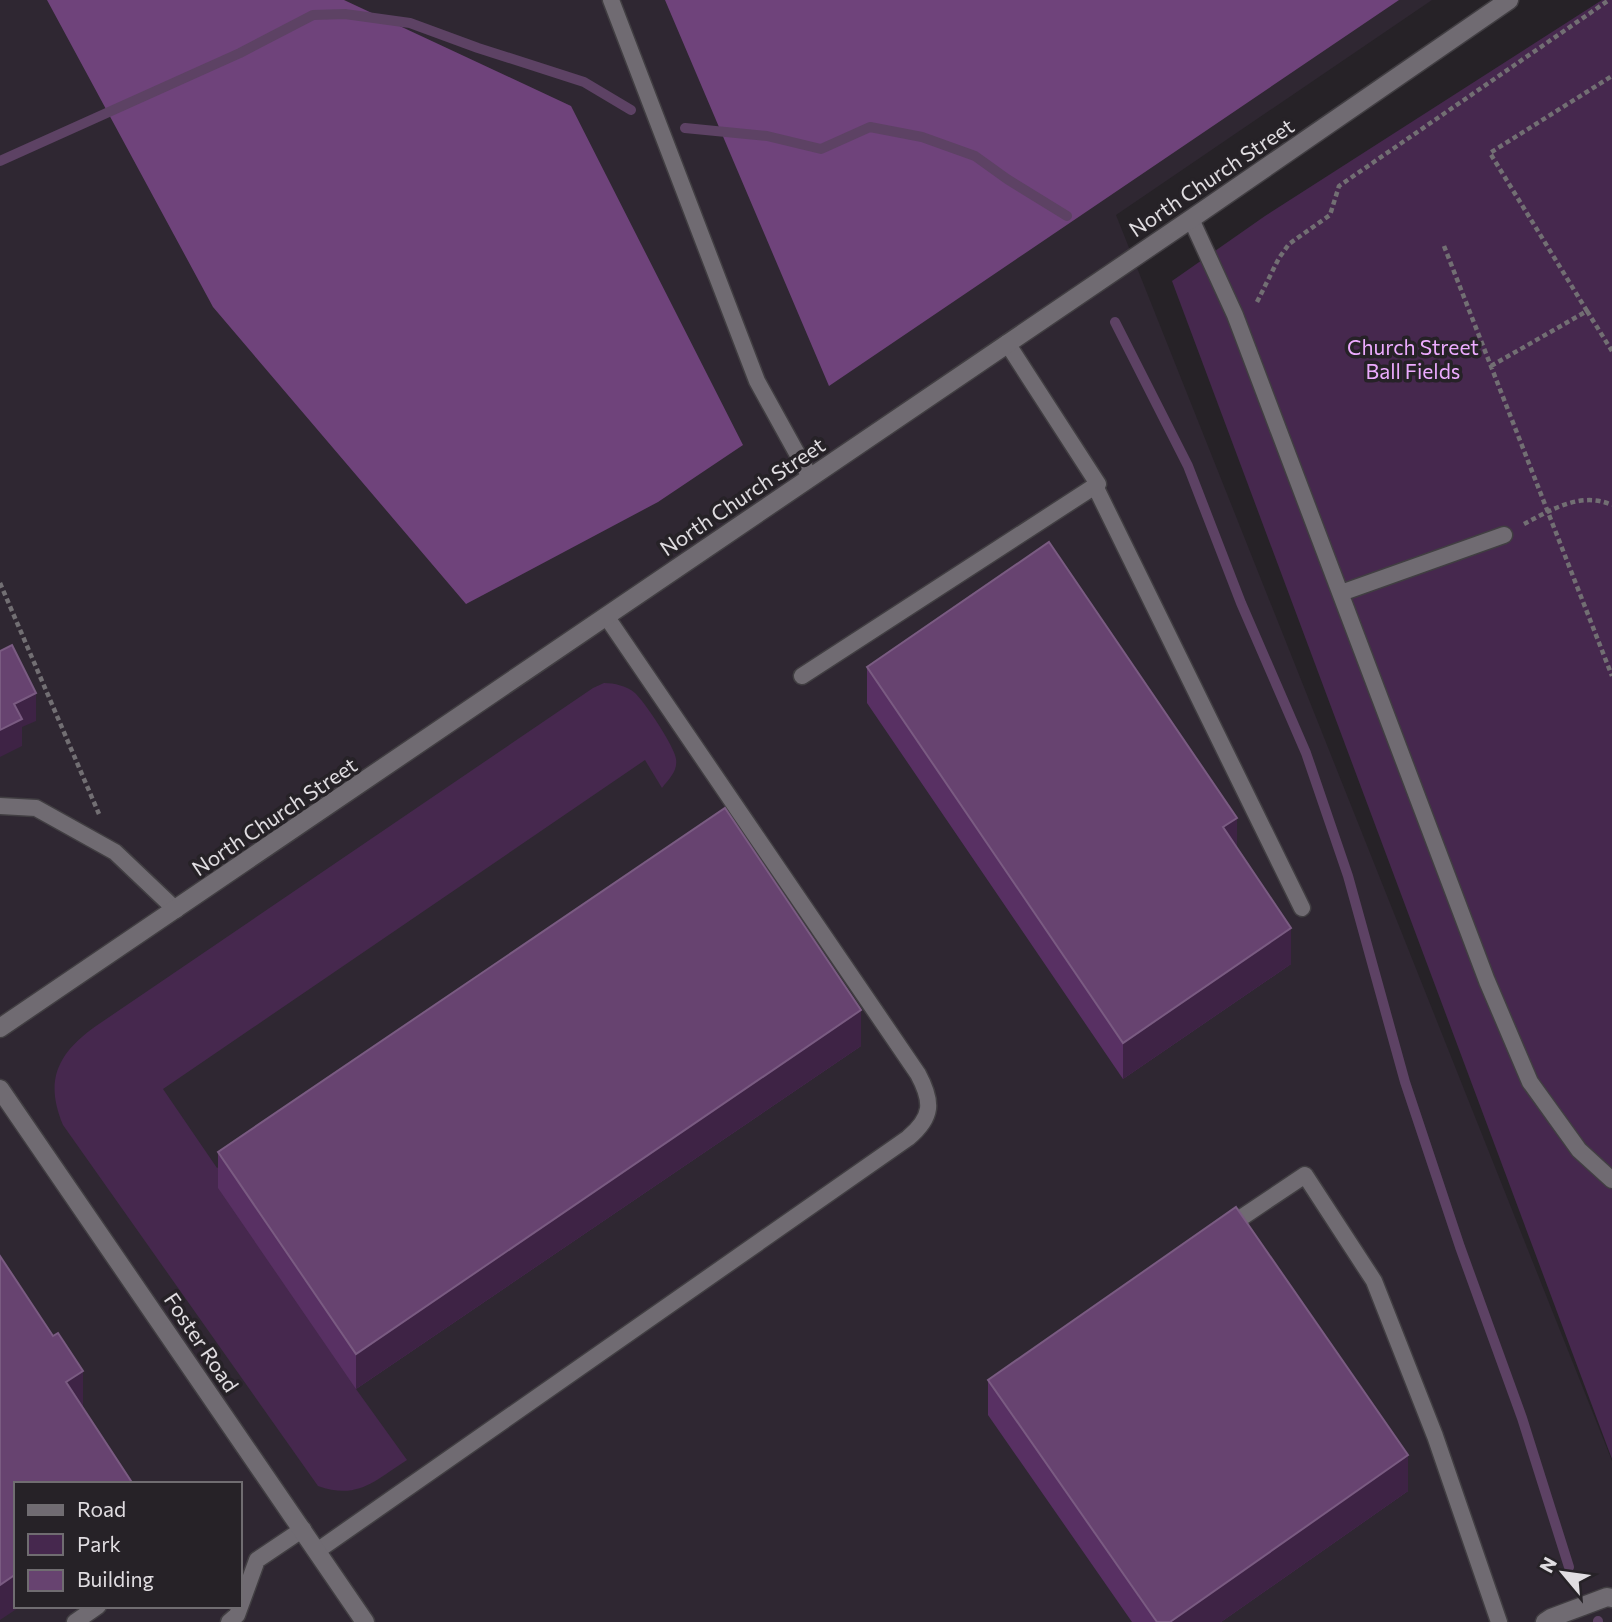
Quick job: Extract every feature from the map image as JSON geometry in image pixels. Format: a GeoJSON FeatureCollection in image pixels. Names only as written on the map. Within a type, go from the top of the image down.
{"type":"FeatureCollection","features":[{"type":"Feature","properties":{"kind":"main road","name":"North Church Street"},"geometry":{"type":"LineString","coordinates":[[0,1028],[1509,0]]}},
{"type":"Feature","properties":{"kind":"main road","name":"Foster Road"},"geometry":{"type":"LineString","coordinates":[[0,1089],[365,1622]]}},
{"type":"Feature","properties":{"kind":"main road"},"geometry":{"type":"LineString","coordinates":[[1545,1622],[1573,1609],[1607,1597],[1612,1598]]}},
{"type":"Feature","properties":{"kind":"lane"},"geometry":{"type":"LineString","coordinates":[[611,0],[757,381],[810,477]]}},
{"type":"Feature","properties":{"kind":"lane"},"geometry":{"type":"LineString","coordinates":[[1191,219],[1235,315],[1487,981],[1530,1082],[1579,1150],[1612,1180]]}},
{"type":"Feature","properties":{"kind":"lane"},"geometry":{"type":"LineString","coordinates":[[802,676],[1098,484],[1007,344]]}},
{"type":"Feature","properties":{"kind":"lane"},"geometry":{"type":"LineString","coordinates":[[1095,486],[1302,908]]}},
{"type":"Feature","properties":{"kind":"lane"},"geometry":{"type":"LineString","coordinates":[[1341,593],[1504,535]]}},
{"type":"Feature","properties":{"kind":"lane"},"geometry":{"type":"LineString","coordinates":[[317,1551],[908,1138],[923,1123],[928,1112],[927,1089],[918,1074],[607,616]]}},
{"type":"Feature","properties":{"kind":"lane"},"geometry":{"type":"LineString","coordinates":[[0,806],[36,808],[116,852],[176,910]]}},
{"type":"Feature","properties":{"kind":"lane"},"geometry":{"type":"LineString","coordinates":[[1214,1235],[1306,1175],[1374,1281],[1435,1436],[1499,1622]]}},
{"type":"Feature","properties":{"kind":"lane"},"geometry":{"type":"LineString","coordinates":[[242,1601],[257,1560],[303,1529]]}},
{"type":"Feature","properties":{"kind":"lane"},"geometry":{"type":"LineString","coordinates":[[242,1558],[257,1560]]}},
{"type":"Feature","properties":{"kind":"lane"},"geometry":{"type":"LineString","coordinates":[[75,1622],[95,1608]]}},
{"type":"Feature","properties":{"kind":"lane"},"geometry":{"type":"LineString","coordinates":[[229,1622],[237,1615],[240,1608]]}},
{"type":"Feature","properties":{"kind":"path"},"geometry":{"type":"LineString","coordinates":[[1235,315],[1259,302],[1279,258],[1289,244],[1330,215],[1339,186],[1609,0]]}},
{"type":"Feature","properties":{"kind":"path"},"geometry":{"type":"LineString","coordinates":[[1612,76],[1490,153],[1612,351]]}},
{"type":"Feature","properties":{"kind":"path"},"geometry":{"type":"LineString","coordinates":[[1444,246],[1612,676]]}},
{"type":"Feature","properties":{"kind":"path"},"geometry":{"type":"LineString","coordinates":[[1491,366],[1587,311]]}},
{"type":"Feature","properties":{"kind":"path"},"geometry":{"type":"LineString","coordinates":[[1548,512],[1570,502],[1595,501],[1612,505]]}},
{"type":"Feature","properties":{"kind":"path"},"geometry":{"type":"LineString","coordinates":[[0,583],[116,852]]}},
{"type":"Feature","properties":{"kind":"shaded area"},"geometry":{"type":"Polygon","coordinates":[[[0,0],[1432,0],[1116,215],[1612,1461],[1612,1622],[0,1622],[0,0]]]}},
{"type":"Feature","properties":{"kind":"shaded area"},"geometry":{"type":"Polygon","coordinates":[[[47,0],[344,0],[571,106],[743,445],[658,502],[466,604],[213,307],[47,0]]]}},
{"type":"Feature","properties":{"kind":"shaded area"},"geometry":{"type":"Polygon","coordinates":[[[665,0],[1399,0],[829,386],[665,0]]]}},
{"type":"Feature","properties":{"kind":"green space","name":"Church Street Ball Fields"},"geometry":{"type":"Polygon","coordinates":[[[1602,0],[1612,0],[1612,1459],[1172,281],[1265,216],[1602,0]]]}},
{"type":"Feature","properties":{"kind":"green space"},"geometry":{"type":"Polygon","coordinates":[[[604,683],[620,685],[635,693],[652,714],[670,745],[676,759],[676,767],[662,788],[645,760],[163,1089],[217,1168],[300,1111],[356,1389],[407,1460],[375,1481],[355,1489],[344,1491],[318,1486],[63,1125],[55,1094],[58,1069],[72,1047],[96,1026],[604,683]]]}},
{"type":"Feature","properties":{"kind":"building"},"geometry":{"type":"Polygon","coordinates":[[[1049,542],[1237,818],[1223,827],[1291,928],[1123,1043],[867,667],[1049,542]]]}},
{"type":"Feature","properties":{"kind":"building"},"geometry":{"type":"Polygon","coordinates":[[[12,645],[36,693],[14,704],[22,719],[0,730],[0,651],[12,645]]]}},
{"type":"Feature","properties":{"kind":"building"},"geometry":{"type":"Polygon","coordinates":[[[725,808],[861,1010],[356,1354],[218,1152],[725,808]]]}},
{"type":"Feature","properties":{"kind":"building"},"geometry":{"type":"Polygon","coordinates":[[[1236,1207],[1408,1455],[1170,1622],[1157,1622],[988,1380],[1236,1207]]]}},
{"type":"Feature","properties":{"kind":"building"},"geometry":{"type":"Polygon","coordinates":[[[0,1256],[53,1336],[58,1333],[83,1371],[66,1382],[132,1482],[14,1482],[14,1575],[0,1585],[0,1256]]]}},
{"type":"Feature","properties":{"kind":"waterway"},"geometry":{"type":"LineString","coordinates":[[0,161],[240,53],[313,15],[345,14],[410,23],[584,82],[631,110]]}},
{"type":"Feature","properties":{"kind":"waterway"},"geometry":{"type":"LineString","coordinates":[[685,128],[767,136],[821,149],[870,127],[922,137],[975,156],[1067,216]]}},
{"type":"Feature","properties":{"kind":"waterway"},"geometry":{"type":"LineString","coordinates":[[1115,322],[1188,466],[1241,603],[1306,753],[1348,876],[1405,1082],[1460,1247],[1522,1418],[1569,1567]]}}]}
